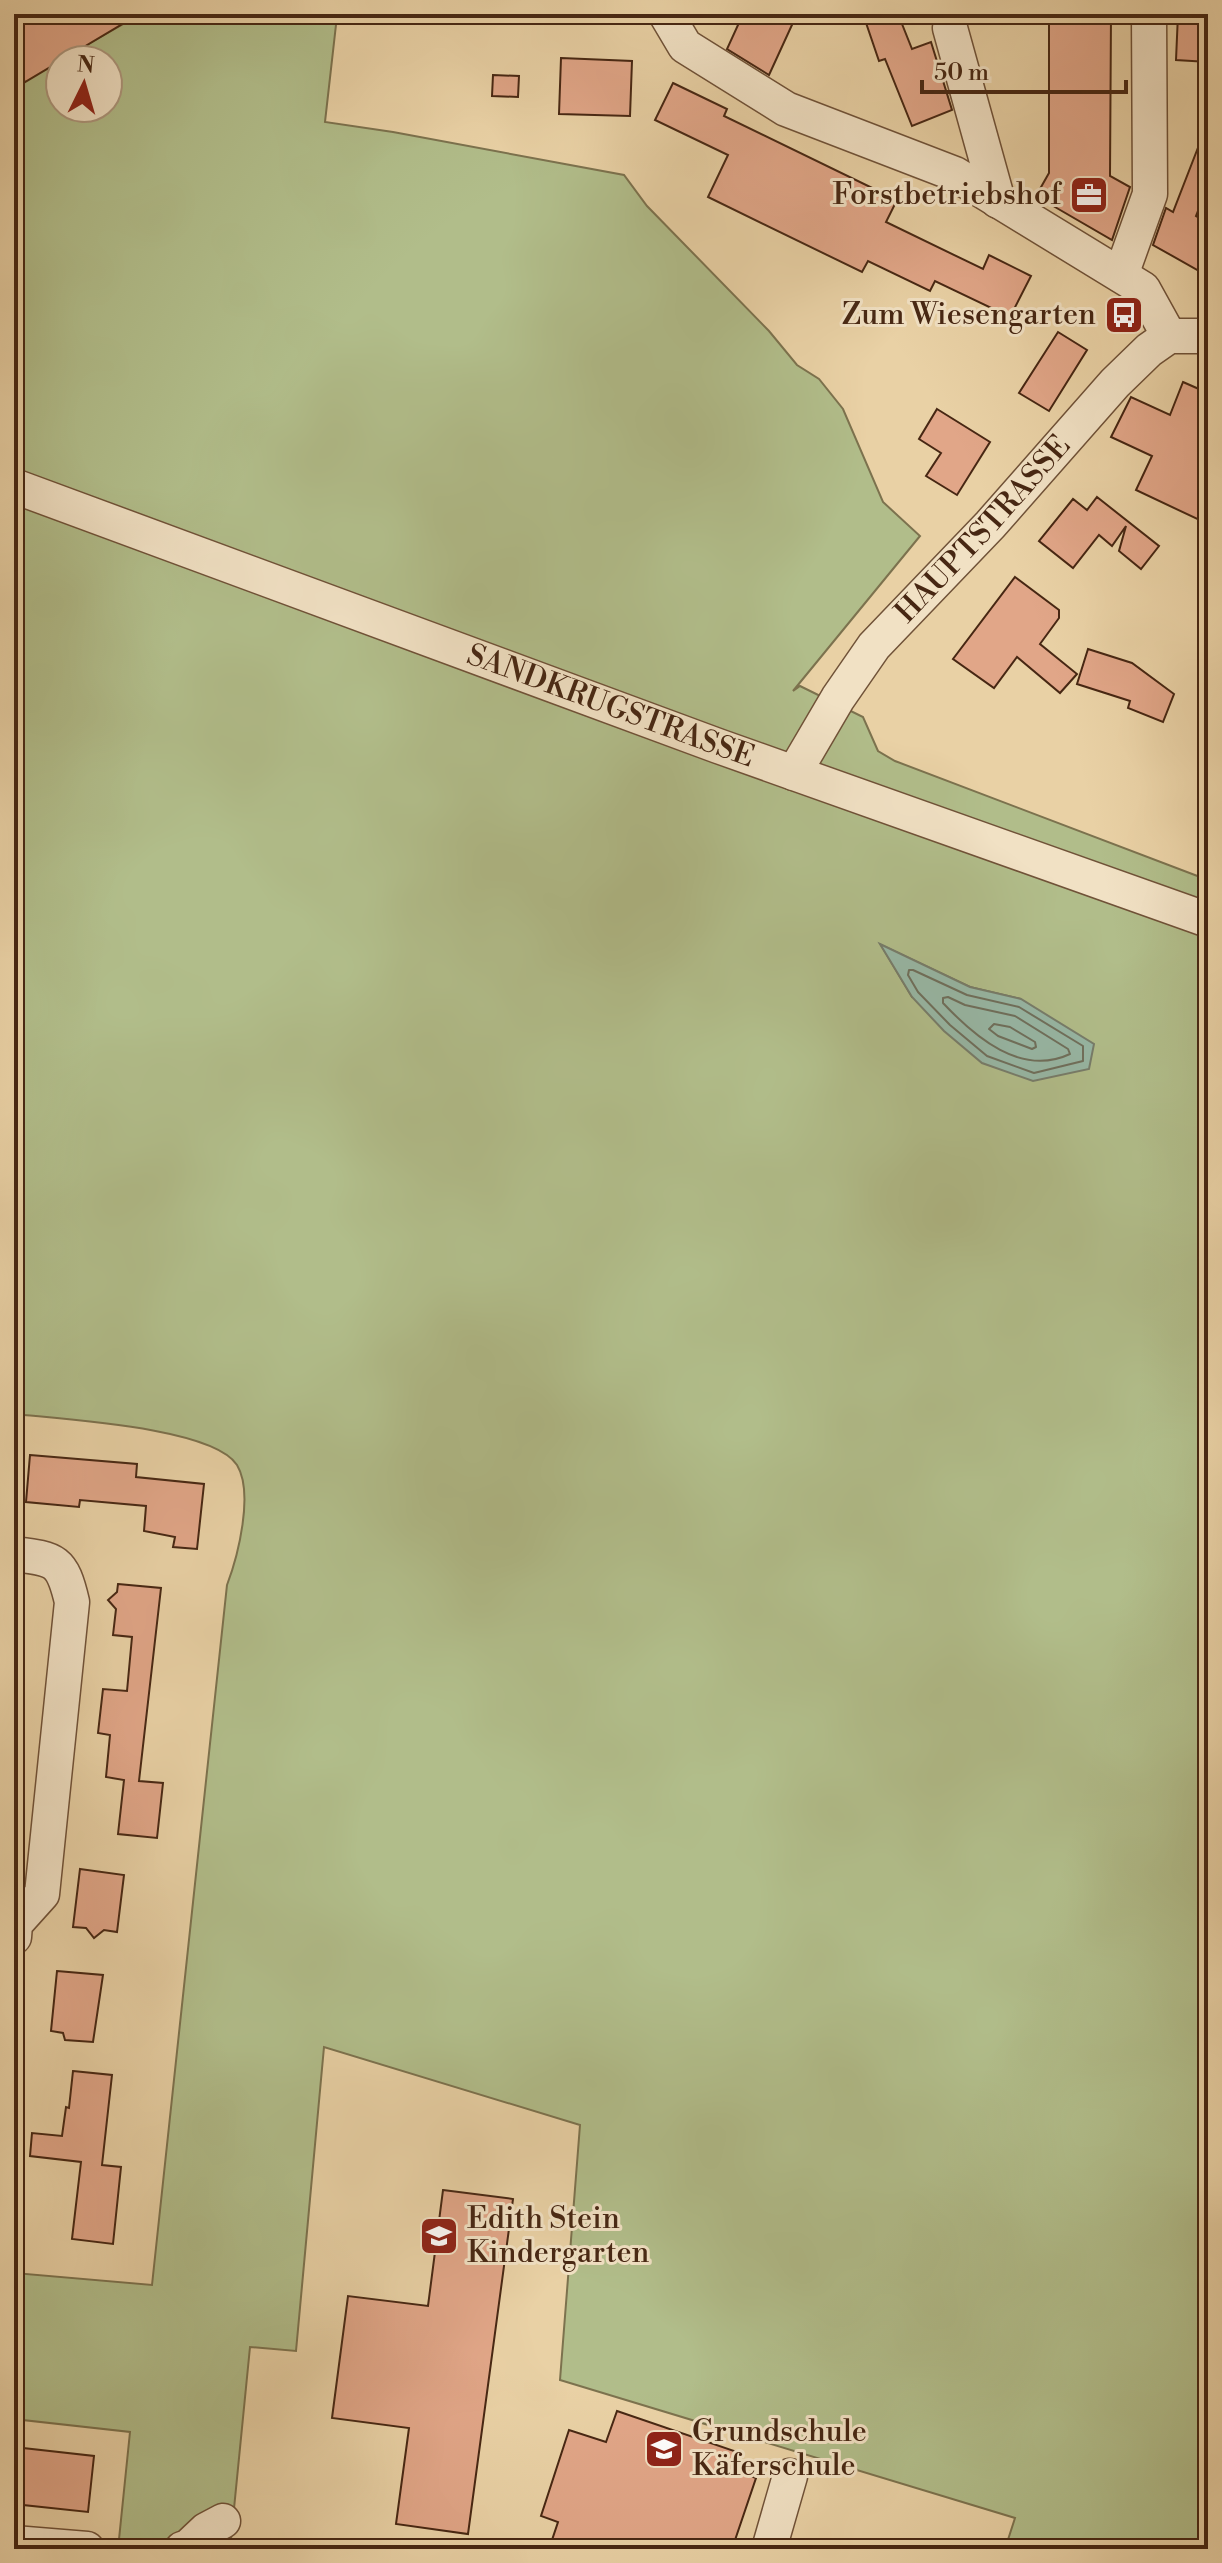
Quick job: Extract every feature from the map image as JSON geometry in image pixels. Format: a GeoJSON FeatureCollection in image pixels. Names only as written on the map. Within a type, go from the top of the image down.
{"type":"FeatureCollection","features":[{"type":"Feature","properties":{"kind":"street"},"geometry":{"type":"LineString","coordinates":[[666,14],[685,46],[786,109],[955,174],[1143,289],[1169,336],[1208,336]]}},
{"type":"Feature","properties":{"kind":"street"},"geometry":{"type":"LineString","coordinates":[[1121,275],[1150,194],[1149,14]]}},
{"type":"Feature","properties":{"kind":"street"},"geometry":{"type":"LineString","coordinates":[[950,28],[998,201]]}},
{"type":"Feature","properties":{"kind":"street","name":"HAUPTSTRASSE"},"geometry":{"type":"LineString","coordinates":[[794,773],[838,698],[874,646],[990,525],[1115,383],[1149,350],[1169,336]]}},
{"type":"Feature","properties":{"kind":"street","name":"SANDKRUGSTRASSE"},"geometry":{"type":"LineString","coordinates":[[14,486],[794,773],[1208,920]]}},
{"type":"Feature","properties":{"kind":"street"},"geometry":{"type":"LineString","coordinates":[[14,1554],[47,1558],[61,1567],[72,1602],[42,1894],[14,1928]]}},
{"type":"Feature","properties":{"kind":"street"},"geometry":{"type":"LineString","coordinates":[[769,2549],[790,2476]]}},
{"type":"Feature","properties":{"kind":"street"},"geometry":{"type":"LineString","coordinates":[[185,2548],[206,2530],[223,2521]]}},
{"type":"Feature","properties":{"kind":"street"},"geometry":{"type":"LineString","coordinates":[[14,2543],[87,2549]]}},
{"type":"Feature","properties":{"kind":"green space"},"geometry":{"type":"Polygon","coordinates":[[[141,14],[347,14],[337,16],[325,122],[624,175],[647,206],[769,331],[797,365],[819,379],[843,409],[883,502],[920,536],[793,691],[800,686],[863,717],[878,751],[895,761],[1208,880],[1208,2549],[1005,2549],[1015,2518],[560,2380],[580,2125],[324,2047],[296,2351],[250,2347],[230,2549],[118,2549],[130,2432],[14,2419],[15,2273],[152,2285],[227,1585],[239,1542],[244,1491],[237,1465],[222,1452],[198,1442],[133,1427],[14,1414],[14,88],[44,70],[44,124],[124,124],[124,44],[88,44],[141,14]],[[881,945],[912,997],[1021,999],[970,987],[881,945]]]}},
{"type":"Feature","properties":{"kind":"water"},"geometry":{"type":"Polygon","coordinates":[[[880,944],[970,987],[1021,999],[1094,1044],[1089,1069],[1033,1081],[982,1063],[944,1031],[912,997],[880,944]]]}},
{"type":"Feature","properties":{"kind":"building"},"geometry":{"type":"Polygon","coordinates":[[[34,14],[139,14],[89,44],[44,44],[44,71],[25,82],[14,63],[14,27],[34,14]]]}},
{"type":"Feature","properties":{"kind":"building"},"geometry":{"type":"Polygon","coordinates":[[[743,14],[797,14],[769,75],[727,49],[743,14]]]}},
{"type":"Feature","properties":{"kind":"building"},"geometry":{"type":"Polygon","coordinates":[[[863,14],[898,14],[912,49],[931,42],[952,110],[912,126],[885,59],[879,61],[863,14]]]}},
{"type":"Feature","properties":{"kind":"building"},"geometry":{"type":"Polygon","coordinates":[[[1049,14],[1111,14],[1110,176],[1130,187],[1112,240],[1036,196],[1049,173],[1049,14]]]}},
{"type":"Feature","properties":{"kind":"building"},"geometry":{"type":"Polygon","coordinates":[[[1178,14],[1208,14],[1208,62],[1176,60],[1178,14]]]}},
{"type":"Feature","properties":{"kind":"building"},"geometry":{"type":"Polygon","coordinates":[[[561,58],[632,61],[630,116],[559,114],[561,58]]]}},
{"type":"Feature","properties":{"kind":"building"},"geometry":{"type":"Polygon","coordinates":[[[493,75],[519,76],[518,97],[492,96],[493,75]]]}},
{"type":"Feature","properties":{"kind":"building"},"geometry":{"type":"Polygon","coordinates":[[[673,83],[727,109],[724,116],[897,200],[886,222],[983,269],[989,255],[1031,276],[1010,317],[935,281],[930,291],[868,261],[862,272],[708,197],[728,155],[655,120],[673,83]]]}},
{"type":"Feature","properties":{"kind":"building"},"geometry":{"type":"Polygon","coordinates":[[[1206,127],[1208,185],[1196,216],[1208,223],[1208,276],[1153,245],[1166,208],[1173,212],[1206,127]]]}},
{"type":"Feature","properties":{"kind":"building"},"geometry":{"type":"Polygon","coordinates":[[[1058,332],[1087,350],[1049,411],[1019,393],[1058,332]]]}},
{"type":"Feature","properties":{"kind":"building"},"geometry":{"type":"Polygon","coordinates":[[[1183,382],[1208,393],[1208,524],[1136,490],[1152,456],[1111,437],[1131,397],[1170,415],[1183,382]]]}},
{"type":"Feature","properties":{"kind":"building"},"geometry":{"type":"Polygon","coordinates":[[[937,409],[990,442],[957,495],[926,476],[941,453],[919,439],[937,409]]]}},
{"type":"Feature","properties":{"kind":"building"},"geometry":{"type":"Polygon","coordinates":[[[1097,497],[1159,546],[1141,569],[1119,551],[1126,526],[1112,546],[1099,535],[1073,568],[1039,541],[1073,499],[1087,510],[1097,497]]]}},
{"type":"Feature","properties":{"kind":"building"},"geometry":{"type":"Polygon","coordinates":[[[1015,577],[1059,610],[1059,618],[1040,644],[1077,674],[1060,693],[1017,657],[994,688],[953,659],[1015,577]]]}},
{"type":"Feature","properties":{"kind":"building"},"geometry":{"type":"Polygon","coordinates":[[[1088,649],[1132,663],[1174,694],[1163,722],[1128,708],[1130,701],[1077,684],[1088,649]]]}},
{"type":"Feature","properties":{"kind":"building"},"geometry":{"type":"Polygon","coordinates":[[[30,1455],[137,1464],[136,1477],[204,1484],[197,1549],[173,1547],[175,1537],[144,1531],[146,1506],[80,1500],[79,1507],[26,1502],[30,1455]]]}},
{"type":"Feature","properties":{"kind":"building"},"geometry":{"type":"Polygon","coordinates":[[[118,1584],[161,1588],[139,1781],[163,1783],[157,1838],[118,1834],[124,1780],[106,1777],[110,1735],[98,1733],[103,1689],[127,1691],[132,1637],[113,1635],[116,1609],[108,1600],[117,1592],[118,1584]]]}},
{"type":"Feature","properties":{"kind":"building"},"geometry":{"type":"Polygon","coordinates":[[[80,1869],[124,1875],[117,1932],[104,1930],[94,1938],[86,1928],[73,1927],[80,1869]]]}},
{"type":"Feature","properties":{"kind":"building"},"geometry":{"type":"Polygon","coordinates":[[[57,1971],[103,1975],[93,2042],[65,2040],[63,2033],[51,2031],[57,1971]]]}},
{"type":"Feature","properties":{"kind":"building"},"geometry":{"type":"Polygon","coordinates":[[[73,2071],[112,2075],[102,2165],[121,2167],[113,2244],[72,2239],[81,2162],[30,2156],[32,2133],[62,2136],[73,2071]]]}},
{"type":"Feature","properties":{"kind":"building","name":"Edith Stein Kindergarten"},"geometry":{"type":"Polygon","coordinates":[[[443,2190],[513,2199],[468,2534],[396,2524],[409,2428],[332,2418],[348,2296],[428,2306],[443,2190]]]}},
{"type":"Feature","properties":{"kind":"building"},"geometry":{"type":"Polygon","coordinates":[[[617,2411],[743,2454],[737,2471],[756,2478],[732,2549],[549,2549],[558,2522],[541,2516],[569,2430],[606,2442],[617,2411]]]}},
{"type":"Feature","properties":{"kind":"building"},"geometry":{"type":"Polygon","coordinates":[[[14,2447],[94,2456],[88,2512],[14,2504],[14,2447]]]}},
{"type":"Feature","properties":{"kind":"place","name":"Forstbetriebshof"},"geometry":{"type":"Point","coordinates":[1089,195]}},
{"type":"Feature","properties":{"kind":"place","name":"Zum Wiesengarten"},"geometry":{"type":"Point","coordinates":[1124,315]}},
{"type":"Feature","properties":{"kind":"place","name":"Edith Stein Kindergarten"},"geometry":{"type":"Point","coordinates":[439,2236]}},
{"type":"Feature","properties":{"kind":"place","name":"Grundschule Käferschule"},"geometry":{"type":"Point","coordinates":[664,2449]}}]}
